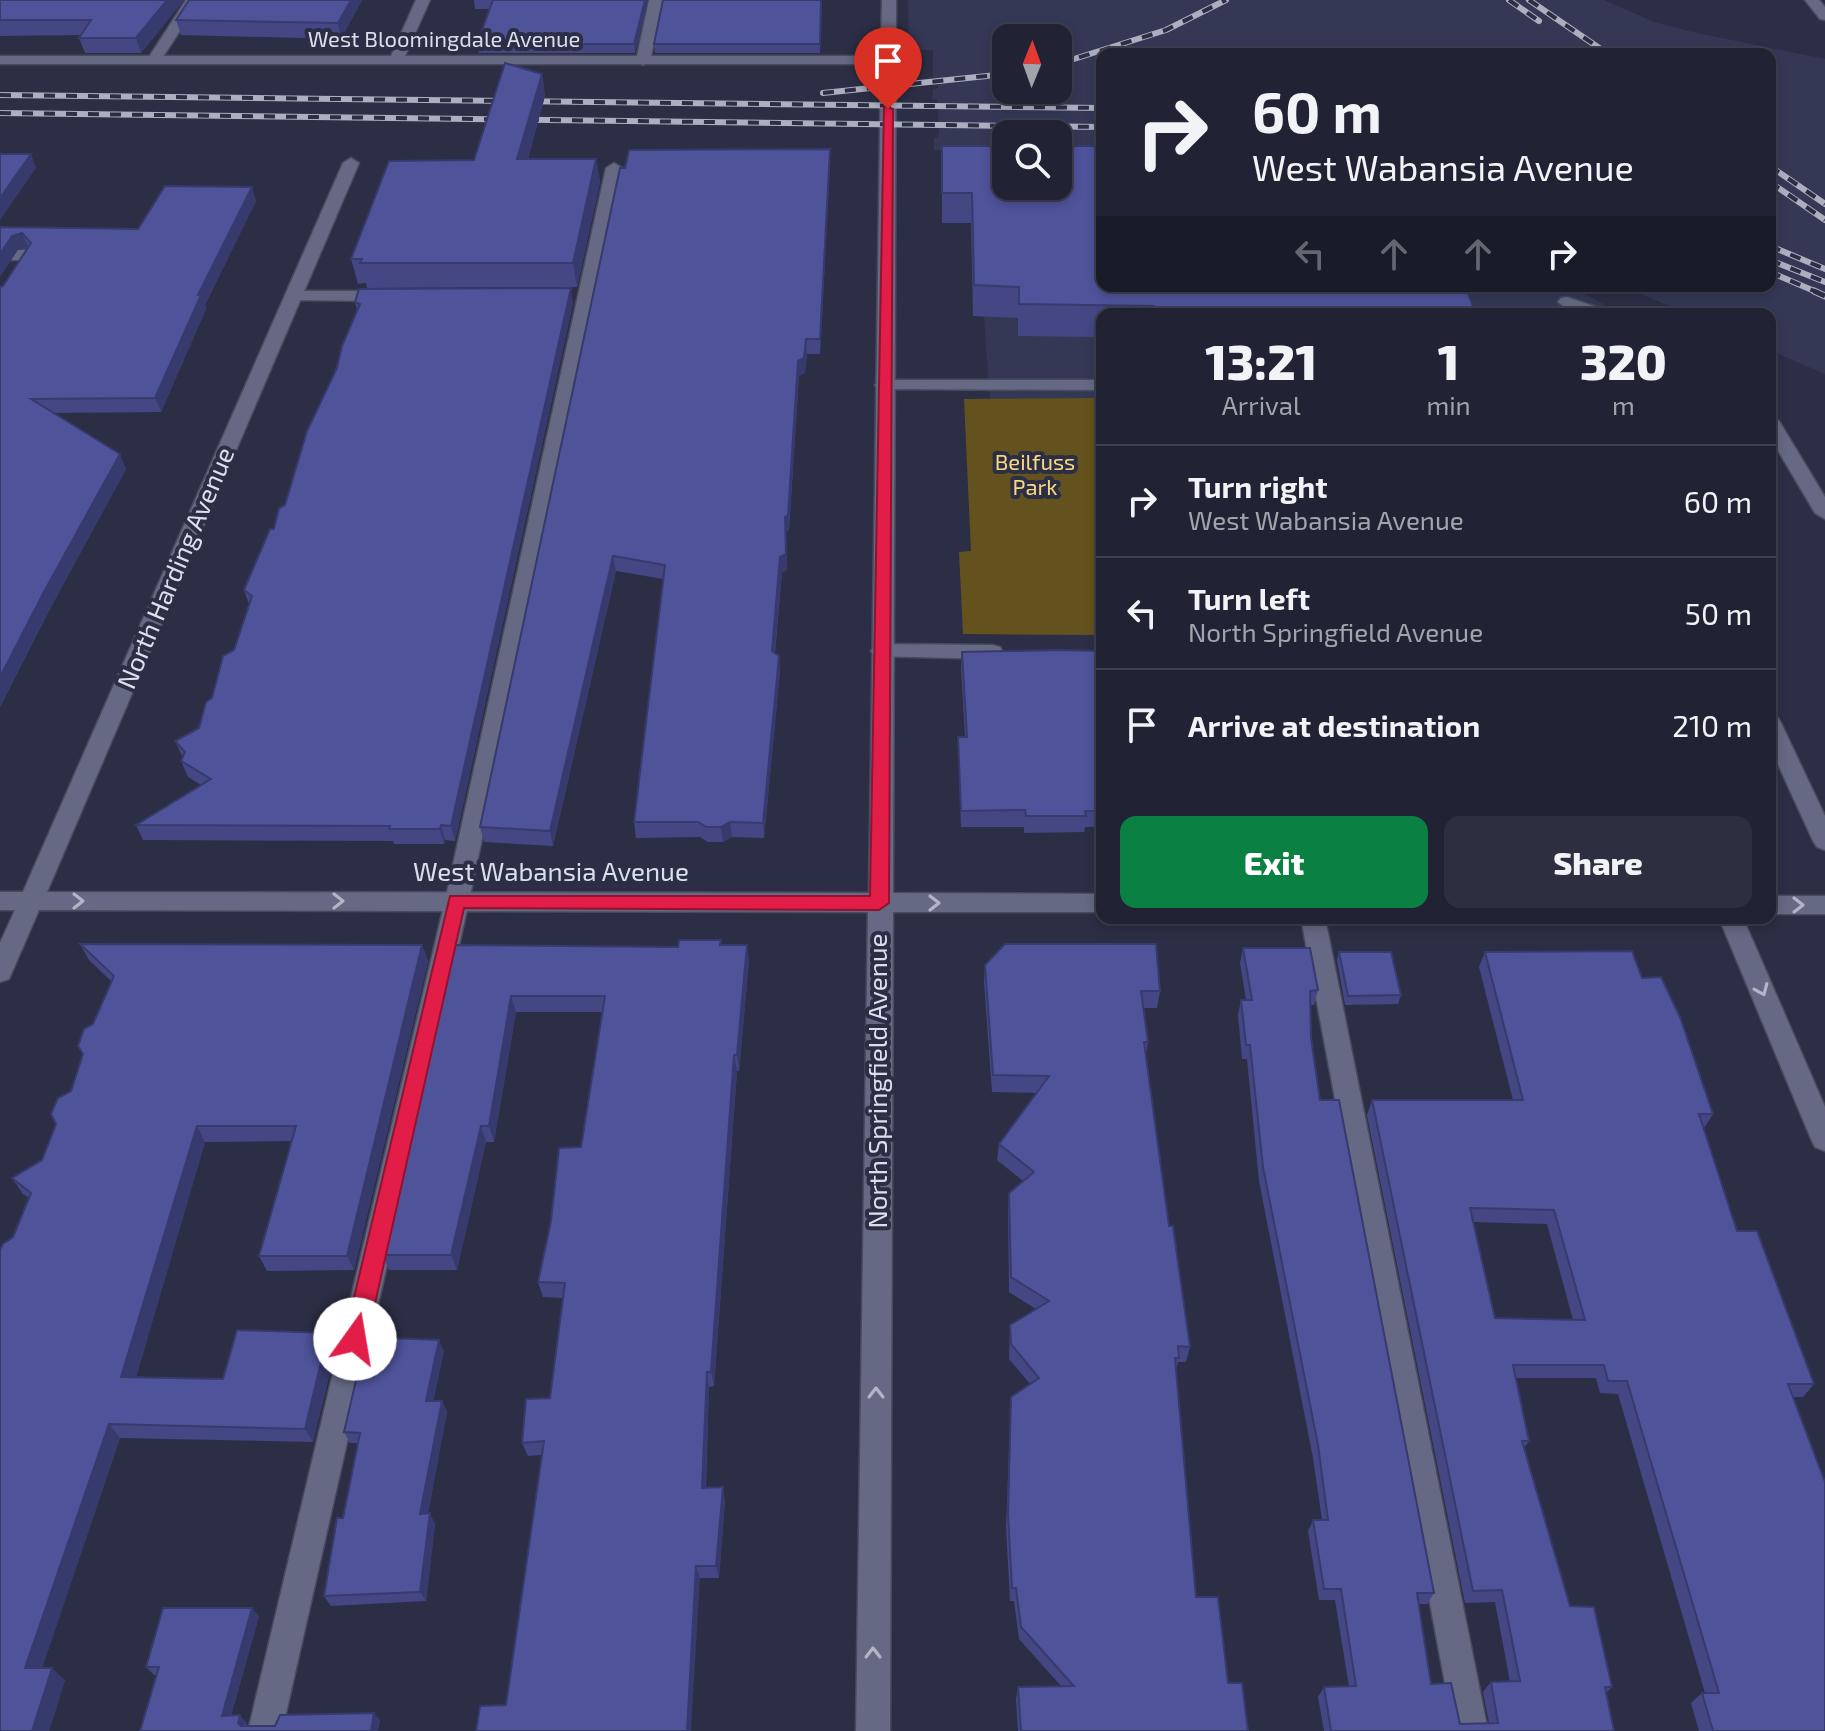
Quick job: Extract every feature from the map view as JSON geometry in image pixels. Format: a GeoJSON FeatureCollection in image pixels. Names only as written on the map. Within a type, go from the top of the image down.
{"type":"FeatureCollection","features":[{"type":"Feature","properties":{"kind":"street"},"geometry":{"type":"LineString","coordinates":[[154,60],[193,0]]}},
{"type":"Feature","properties":{"kind":"street"},"geometry":{"type":"LineString","coordinates":[[396,61],[423,0]]}},
{"type":"Feature","properties":{"kind":"street"},"geometry":{"type":"LineString","coordinates":[[643,61],[656,0]]}},
{"type":"Feature","properties":{"kind":"street","name":"North Springfield Avenue"},"geometry":{"type":"LineString","coordinates":[[873,1731],[889,0]]}},
{"type":"Feature","properties":{"kind":"street"},"geometry":{"type":"LineString","coordinates":[[1812,0],[1825,16]]}},
{"type":"Feature","properties":{"kind":"street","name":"West Bloomingdale Avenue"},"geometry":{"type":"LineString","coordinates":[[0,60],[888,60]]}},
{"type":"Feature","properties":{"kind":"street","name":"North Harding Avenue"},"geometry":{"type":"LineString","coordinates":[[0,972],[351,163]]}},
{"type":"Feature","properties":{"kind":"street"},"geometry":{"type":"LineString","coordinates":[[265,1731],[457,901],[579,295],[614,168]]}},
{"type":"Feature","properties":{"kind":"street"},"geometry":{"type":"LineString","coordinates":[[0,255],[26,255],[17,268]]}},
{"type":"Feature","properties":{"kind":"street"},"geometry":{"type":"LineString","coordinates":[[293,296],[404,296]]}},
{"type":"Feature","properties":{"kind":"street"},"geometry":{"type":"LineString","coordinates":[[1567,302],[1583,308]]}},
{"type":"Feature","properties":{"kind":"street"},"geometry":{"type":"LineString","coordinates":[[884,385],[1096,385]]}},
{"type":"Feature","properties":{"kind":"street"},"geometry":{"type":"LineString","coordinates":[[1776,431],[1825,513]]}},
{"type":"Feature","properties":{"kind":"street"},"geometry":{"type":"LineString","coordinates":[[882,651],[1007,652]]}},
{"type":"Feature","properties":{"kind":"street"},"geometry":{"type":"LineString","coordinates":[[1776,736],[1825,841]]}},
{"type":"Feature","properties":{"kind":"street","name":"West Wabansia Avenue"},"geometry":{"type":"LineString","coordinates":[[0,901],[1096,903]]}},
{"type":"Feature","properties":{"kind":"street"},"geometry":{"type":"LineString","coordinates":[[1776,905],[1825,905]]}},
{"type":"Feature","properties":{"kind":"street"},"geometry":{"type":"LineString","coordinates":[[1314,924],[1471,1731]]}},
{"type":"Feature","properties":{"kind":"street"},"geometry":{"type":"LineString","coordinates":[[1734,924],[1825,1139]]}},
{"type":"Feature","properties":{"kind":"shaded area"},"geometry":{"type":"Polygon","coordinates":[[[908,0],[1604,0],[1654,22],[1771,48],[1096,48],[1096,292],[1580,292],[1611,308],[1096,308],[1096,398],[990,399],[984,317],[973,316],[979,238],[971,237],[971,223],[942,223],[942,176],[957,150],[934,150],[934,138],[938,137],[939,132],[937,99],[932,99],[933,89],[938,88],[937,78],[933,78],[933,50],[909,50],[908,0]]]}},
{"type":"Feature","properties":{"kind":"shaded area"},"geometry":{"type":"Polygon","coordinates":[[[1776,49],[1825,59],[1825,374],[1776,353],[1776,308],[1673,308],[1637,292],[1776,292],[1776,49]]]}},
{"type":"Feature","properties":{"kind":"green space","name":"Beilfuss Park"},"geometry":{"type":"Polygon","coordinates":[[[1096,398],[1096,635],[963,634],[959,552],[971,551],[964,399],[1096,398]]]}},
{"type":"Feature","properties":{"kind":"building"},"geometry":{"type":"Polygon","coordinates":[[[0,0],[167,0],[136,38],[79,38],[91,20],[0,20],[0,0]]]}},
{"type":"Feature","properties":{"kind":"building"},"geometry":{"type":"Polygon","coordinates":[[[189,0],[351,0],[338,23],[176,20],[189,0]]]}},
{"type":"Feature","properties":{"kind":"building"},"geometry":{"type":"Polygon","coordinates":[[[493,0],[645,0],[634,44],[477,44],[493,0]]]}},
{"type":"Feature","properties":{"kind":"building"},"geometry":{"type":"Polygon","coordinates":[[[663,0],[821,0],[820,44],[654,44],[663,0]]]}},
{"type":"Feature","properties":{"kind":"building"},"geometry":{"type":"Polygon","coordinates":[[[505,63],[542,74],[517,159],[596,159],[573,263],[360,263],[362,259],[351,259],[389,161],[474,160],[505,63]]]}},
{"type":"Feature","properties":{"kind":"building"},"geometry":{"type":"Polygon","coordinates":[[[942,146],[992,146],[992,200],[1072,200],[1072,146],[1096,146],[1096,292],[1467,292],[1474,308],[1154,308],[1019,304],[1019,287],[974,285],[972,193],[942,193],[942,146]]]}},
{"type":"Feature","properties":{"kind":"building"},"geometry":{"type":"Polygon","coordinates":[[[830,149],[820,339],[806,339],[804,358],[798,361],[788,515],[785,517],[786,554],[780,557],[772,651],[779,656],[763,823],[730,822],[721,827],[706,827],[698,822],[634,822],[665,565],[613,556],[550,831],[480,827],[620,168],[625,168],[629,150],[830,149]]]}},
{"type":"Feature","properties":{"kind":"building"},"geometry":{"type":"Polygon","coordinates":[[[0,154],[31,154],[0,198],[0,154]]]}},
{"type":"Feature","properties":{"kind":"building"},"geometry":{"type":"Polygon","coordinates":[[[165,186],[252,187],[198,295],[201,295],[155,398],[31,399],[120,454],[0,677],[0,287],[31,243],[22,233],[12,236],[0,254],[0,227],[138,229],[165,186]]]}},
{"type":"Feature","properties":{"kind":"building"},"geometry":{"type":"Polygon","coordinates":[[[571,288],[451,826],[441,825],[440,829],[389,829],[390,826],[136,825],[211,779],[181,761],[185,752],[175,741],[199,728],[206,702],[212,698],[223,656],[234,650],[252,596],[244,590],[270,529],[274,529],[279,508],[285,505],[307,431],[337,368],[342,346],[360,304],[355,302],[359,289],[571,288]]]}},
{"type":"Feature","properties":{"kind":"building"},"geometry":{"type":"Polygon","coordinates":[[[1096,651],[1096,811],[1085,811],[1086,816],[1026,816],[1025,810],[961,811],[958,737],[967,737],[962,652],[1096,651]]]}},
{"type":"Feature","properties":{"kind":"building"},"geometry":{"type":"Polygon","coordinates":[[[679,940],[721,940],[720,945],[747,945],[737,1055],[734,1055],[711,1372],[707,1372],[702,1488],[723,1487],[716,1566],[696,1566],[687,1731],[476,1731],[480,1706],[506,1705],[544,1441],[522,1443],[526,1399],[550,1398],[565,1283],[538,1282],[551,1221],[559,1148],[581,1147],[605,996],[511,996],[489,1126],[481,1126],[451,1255],[382,1255],[453,945],[678,947],[679,940]]]}},
{"type":"Feature","properties":{"kind":"building"},"geometry":{"type":"Polygon","coordinates":[[[80,944],[422,945],[347,1256],[259,1256],[296,1126],[197,1126],[121,1377],[223,1379],[237,1330],[328,1333],[305,1429],[109,1424],[25,1668],[52,1668],[32,1731],[0,1731],[0,1250],[13,1237],[31,1193],[12,1178],[42,1160],[56,1124],[51,1114],[58,1098],[71,1091],[83,1054],[78,1046],[84,1029],[93,1024],[114,976],[80,944]]]}},
{"type":"Feature","properties":{"kind":"building"},"geometry":{"type":"Polygon","coordinates":[[[1005,944],[1156,944],[1160,991],[1141,991],[1148,1042],[1144,1042],[1169,1226],[1173,1226],[1190,1347],[1178,1346],[1179,1358],[1175,1358],[1196,1597],[1218,1597],[1228,1683],[1242,1683],[1248,1731],[1021,1731],[1018,1687],[1074,1686],[1021,1627],[1016,1588],[1012,1588],[1008,1514],[1011,1397],[1039,1378],[1011,1344],[1010,1325],[1049,1301],[1011,1277],[1009,1193],[1034,1172],[999,1144],[1049,1076],[993,1075],[985,965],[1005,944]]]}},
{"type":"Feature","properties":{"kind":"building"},"geometry":{"type":"Polygon","coordinates":[[[1243,948],[1310,948],[1318,990],[1310,991],[1311,1038],[1320,1100],[1339,1100],[1434,1593],[1417,1593],[1431,1684],[1451,1683],[1460,1724],[1498,1723],[1491,1682],[1520,1681],[1502,1590],[1473,1591],[1372,1100],[1523,1100],[1485,952],[1632,951],[1642,978],[1661,977],[1680,1017],[1713,1114],[1699,1114],[1737,1231],[1757,1231],[1814,1384],[1788,1384],[1825,1482],[1825,1731],[1713,1731],[1702,1693],[1719,1693],[1627,1381],[1608,1381],[1604,1365],[1513,1365],[1529,1441],[1522,1441],[1570,1606],[1594,1607],[1612,1687],[1605,1687],[1614,1731],[1331,1731],[1324,1687],[1356,1686],[1341,1589],[1324,1589],[1313,1520],[1328,1520],[1318,1445],[1263,1167],[1250,1045],[1246,1045],[1241,1000],[1252,1000],[1243,948]],[[1470,1208],[1495,1318],[1585,1320],[1554,1210],[1470,1208]]]}},
{"type":"Feature","properties":{"kind":"building"},"geometry":{"type":"Polygon","coordinates":[[[1339,952],[1391,952],[1401,995],[1348,996],[1339,952]]]}},
{"type":"Feature","properties":{"kind":"building"},"geometry":{"type":"Polygon","coordinates":[[[366,1337],[439,1340],[426,1401],[442,1401],[420,1514],[430,1513],[420,1592],[324,1596],[337,1518],[343,1518],[360,1433],[344,1432],[366,1337]]]}},
{"type":"Feature","properties":{"kind":"building"},"geometry":{"type":"Polygon","coordinates":[[[163,1608],[252,1608],[222,1716],[240,1715],[238,1723],[241,1726],[275,1726],[280,1715],[374,1713],[371,1731],[140,1731],[159,1667],[146,1667],[163,1608]]]}},
{"type":"Feature","properties":{"kind":"railway"},"geometry":{"type":"LineString","coordinates":[[1109,48],[1166,30],[1226,0]]}},
{"type":"Feature","properties":{"kind":"railway"},"geometry":{"type":"LineString","coordinates":[[1509,0],[1539,21]]}},
{"type":"Feature","properties":{"kind":"railway"},"geometry":{"type":"LineString","coordinates":[[1529,0],[1599,48]]}},
{"type":"Feature","properties":{"kind":"railway"},"geometry":{"type":"LineString","coordinates":[[1072,60],[1096,52]]}},
{"type":"Feature","properties":{"kind":"railway"},"geometry":{"type":"LineString","coordinates":[[823,93],[992,75]]}},
{"type":"Feature","properties":{"kind":"railway"},"geometry":{"type":"LineString","coordinates":[[0,95],[1096,108]]}},
{"type":"Feature","properties":{"kind":"railway"},"geometry":{"type":"LineString","coordinates":[[0,113],[1096,127]]}},
{"type":"Feature","properties":{"kind":"railway"},"geometry":{"type":"LineString","coordinates":[[1776,170],[1825,204]]}},
{"type":"Feature","properties":{"kind":"railway"},"geometry":{"type":"LineString","coordinates":[[1776,186],[1825,220]]}},
{"type":"Feature","properties":{"kind":"railway"},"geometry":{"type":"LineString","coordinates":[[1776,249],[1825,269]]}},
{"type":"Feature","properties":{"kind":"railway"},"geometry":{"type":"LineString","coordinates":[[1776,262],[1825,282]]}},
{"type":"Feature","properties":{"kind":"railway"},"geometry":{"type":"LineString","coordinates":[[1776,275],[1819,293]]}},
{"type":"Feature","properties":{"kind":"railway"},"geometry":{"type":"LineString","coordinates":[[1814,291],[1825,296]]}},
{"type":"Feature","properties":{"kind":"route"},"geometry":{"type":"LineString","coordinates":[[355,1339],[457,901],[879,903],[888,109]]}}]}
